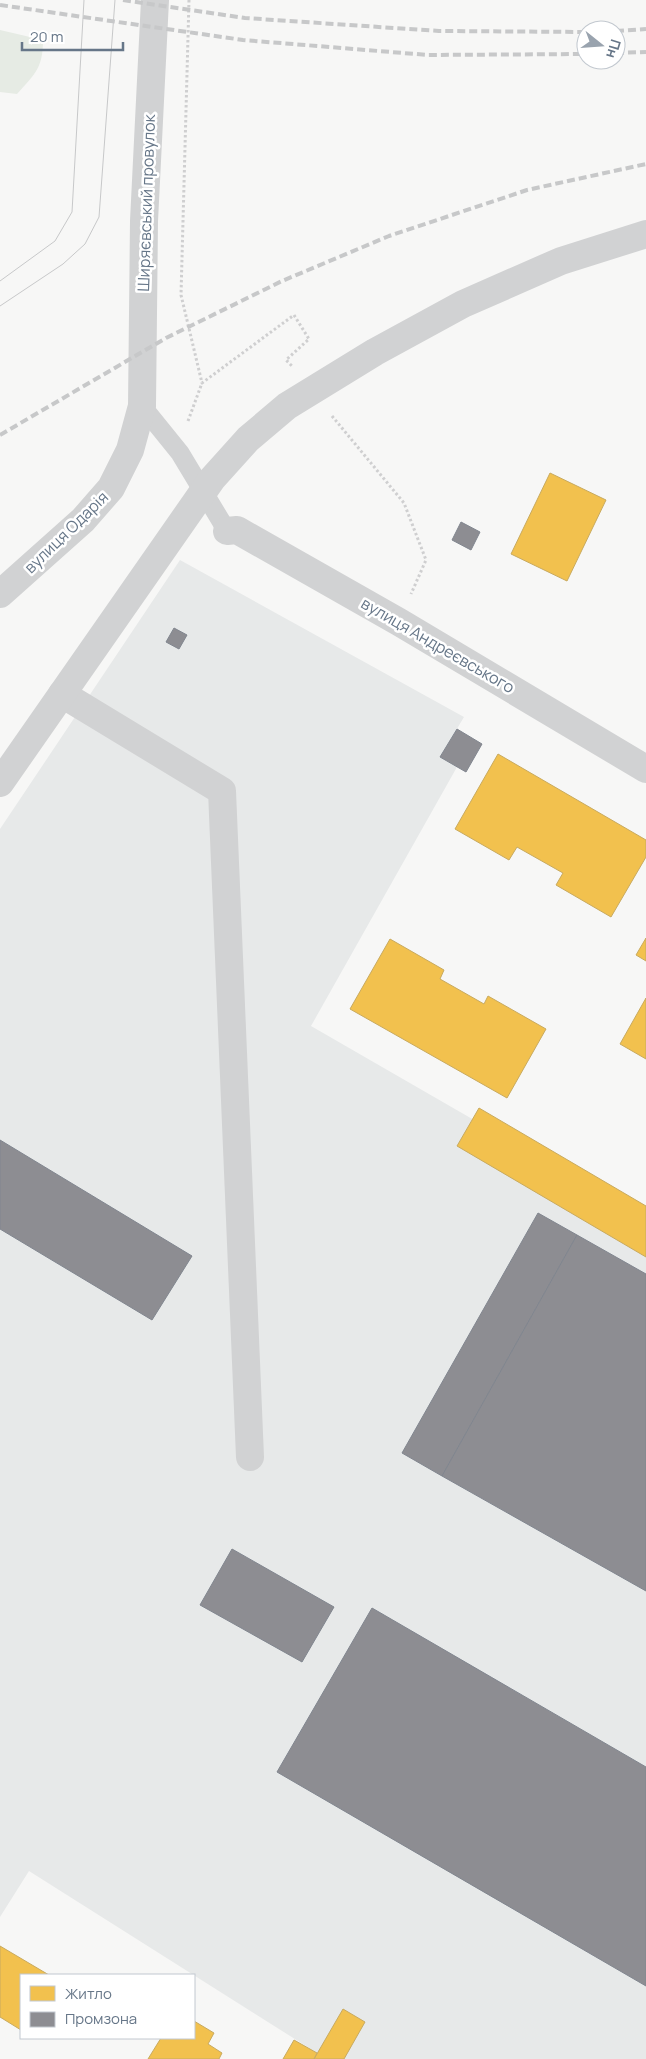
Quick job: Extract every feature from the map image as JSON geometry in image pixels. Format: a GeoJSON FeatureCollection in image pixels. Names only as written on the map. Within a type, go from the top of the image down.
{"type":"FeatureCollection","features":[{"type":"Feature","properties":{"kind":"street","name":"Ширяєвський провулок"},"geometry":{"type":"LineString","coordinates":[[142,406],[144,221],[155,0]]}},
{"type":"Feature","properties":{"kind":"street"},"geometry":{"type":"LineString","coordinates":[[4,777],[212,478],[248,438],[287,406],[375,352],[463,304],[561,261],[646,234]]}},
{"type":"Feature","properties":{"kind":"street","name":"вулиця Одарія"},"geometry":{"type":"LineString","coordinates":[[0,594],[83,520],[111,488],[130,450],[142,406]]}},
{"type":"Feature","properties":{"kind":"street","name":"вулиця Андреєвського"},"geometry":{"type":"LineString","coordinates":[[227,531],[237,530],[399,622],[646,769]]}},
{"type":"Feature","properties":{"kind":"street"},"geometry":{"type":"LineString","coordinates":[[62,694],[222,791],[250,1457]]}},
{"type":"Feature","properties":{"kind":"lane"},"geometry":{"type":"LineString","coordinates":[[142,406],[180,453],[227,531]]}},
{"type":"Feature","properties":{"kind":"path"},"geometry":{"type":"LineString","coordinates":[[189,0],[181,295],[202,383],[260,339]]}},
{"type":"Feature","properties":{"kind":"path"},"geometry":{"type":"LineString","coordinates":[[399,622],[426,560],[404,503]]}},
{"type":"Feature","properties":{"kind":"shaded area"},"geometry":{"type":"Polygon","coordinates":[[[0,30],[43,40],[40,64],[29,81],[17,94],[0,92],[0,30]]]}},
{"type":"Feature","properties":{"kind":"shaded area"},"geometry":{"type":"Polygon","coordinates":[[[180,560],[464,717],[440,757],[457,767],[311,1026],[646,1219],[646,2059],[314,2059],[317,2053],[195,1976],[195,1974],[192,1974],[29,1871],[0,1917],[0,829],[180,560]]]}},
{"type":"Feature","properties":{"kind":"building: Житло"},"geometry":{"type":"Polygon","coordinates":[[[550,473],[606,500],[567,581],[511,554],[550,473]]]}},
{"type":"Feature","properties":{"kind":"building: Житло"},"geometry":{"type":"Polygon","coordinates":[[[498,754],[646,840],[646,857],[611,917],[556,885],[563,873],[517,847],[509,860],[455,829],[498,754]]]}},
{"type":"Feature","properties":{"kind":"building: Житло"},"geometry":{"type":"Polygon","coordinates":[[[646,938],[646,961],[636,955],[646,938]]]}},
{"type":"Feature","properties":{"kind":"building: Житло"},"geometry":{"type":"Polygon","coordinates":[[[390,939],[444,970],[440,979],[484,1004],[488,996],[546,1029],[507,1098],[350,1009],[390,939]]]}},
{"type":"Feature","properties":{"kind":"building: Житло"},"geometry":{"type":"Polygon","coordinates":[[[646,998],[646,1059],[620,1044],[646,998]]]}},
{"type":"Feature","properties":{"kind":"building: Житло"},"geometry":{"type":"Polygon","coordinates":[[[479,1108],[646,1206],[646,1257],[457,1146],[479,1108]]]}},
{"type":"Feature","properties":{"kind":"building: Житло"},"geometry":{"type":"Polygon","coordinates":[[[0,1946],[47,1974],[20,1974],[20,2029],[0,2017],[0,1946]]]}},
{"type":"Feature","properties":{"kind":"building: Житло"},"geometry":{"type":"Polygon","coordinates":[[[343,2009],[365,2022],[344,2059],[314,2059],[343,2009]]]}},
{"type":"Feature","properties":{"kind":"building: Житло"},"geometry":{"type":"Polygon","coordinates":[[[195,2022],[214,2033],[208,2044],[222,2053],[219,2059],[148,2059],[160,2039],[195,2039],[195,2022]]]}},
{"type":"Feature","properties":{"kind":"building: Житло"},"geometry":{"type":"Polygon","coordinates":[[[294,2040],[317,2053],[314,2059],[283,2059],[294,2040]]]}},
{"type":"Feature","properties":{"kind":"building: Промзона"},"geometry":{"type":"Polygon","coordinates":[[[461,522],[480,532],[471,550],[452,540],[461,522]]]}},
{"type":"Feature","properties":{"kind":"building: Промзона"},"geometry":{"type":"Polygon","coordinates":[[[174,628],[187,635],[179,649],[166,642],[174,628]]]}},
{"type":"Feature","properties":{"kind":"building: Промзона"},"geometry":{"type":"Polygon","coordinates":[[[457,729],[482,744],[466,772],[440,757],[457,729]]]}},
{"type":"Feature","properties":{"kind":"building: Промзона"},"geometry":{"type":"Polygon","coordinates":[[[0,1140],[192,1256],[152,1320],[0,1229],[0,1140]]]}},
{"type":"Feature","properties":{"kind":"building: Промзона"},"geometry":{"type":"Polygon","coordinates":[[[538,1213],[577,1235],[442,1476],[402,1453],[538,1213]]]}},
{"type":"Feature","properties":{"kind":"building: Промзона"},"geometry":{"type":"Polygon","coordinates":[[[577,1235],[646,1274],[646,1591],[442,1476],[577,1235]]]}},
{"type":"Feature","properties":{"kind":"building: Промзона"},"geometry":{"type":"Polygon","coordinates":[[[232,1549],[334,1607],[302,1662],[200,1605],[232,1549]]]}},
{"type":"Feature","properties":{"kind":"building: Промзона"},"geometry":{"type":"Polygon","coordinates":[[[372,1608],[646,1767],[646,1986],[277,1772],[372,1608]]]}},
{"type":"Feature","properties":{"kind":"tram line"},"geometry":{"type":"LineString","coordinates":[[0,281],[55,241],[72,212],[84,0]]}},
{"type":"Feature","properties":{"kind":"tram line"},"geometry":{"type":"LineString","coordinates":[[0,306],[63,264],[85,244],[99,217],[115,0]]}},
{"type":"Feature","properties":{"kind":"railway"},"geometry":{"type":"LineString","coordinates":[[123,0],[245,18],[439,31],[576,32]]}},
{"type":"Feature","properties":{"kind":"railway"},"geometry":{"type":"LineString","coordinates":[[0,5],[243,40],[428,55],[576,54]]}},
{"type":"Feature","properties":{"kind":"railway"},"geometry":{"type":"LineString","coordinates":[[626,30],[646,29]]}},
{"type":"Feature","properties":{"kind":"railway"},"geometry":{"type":"LineString","coordinates":[[626,53],[646,52]]}},
{"type":"Feature","properties":{"kind":"railway"},"geometry":{"type":"LineString","coordinates":[[0,435],[166,338],[282,281],[389,236],[527,190],[646,164]]}}]}
